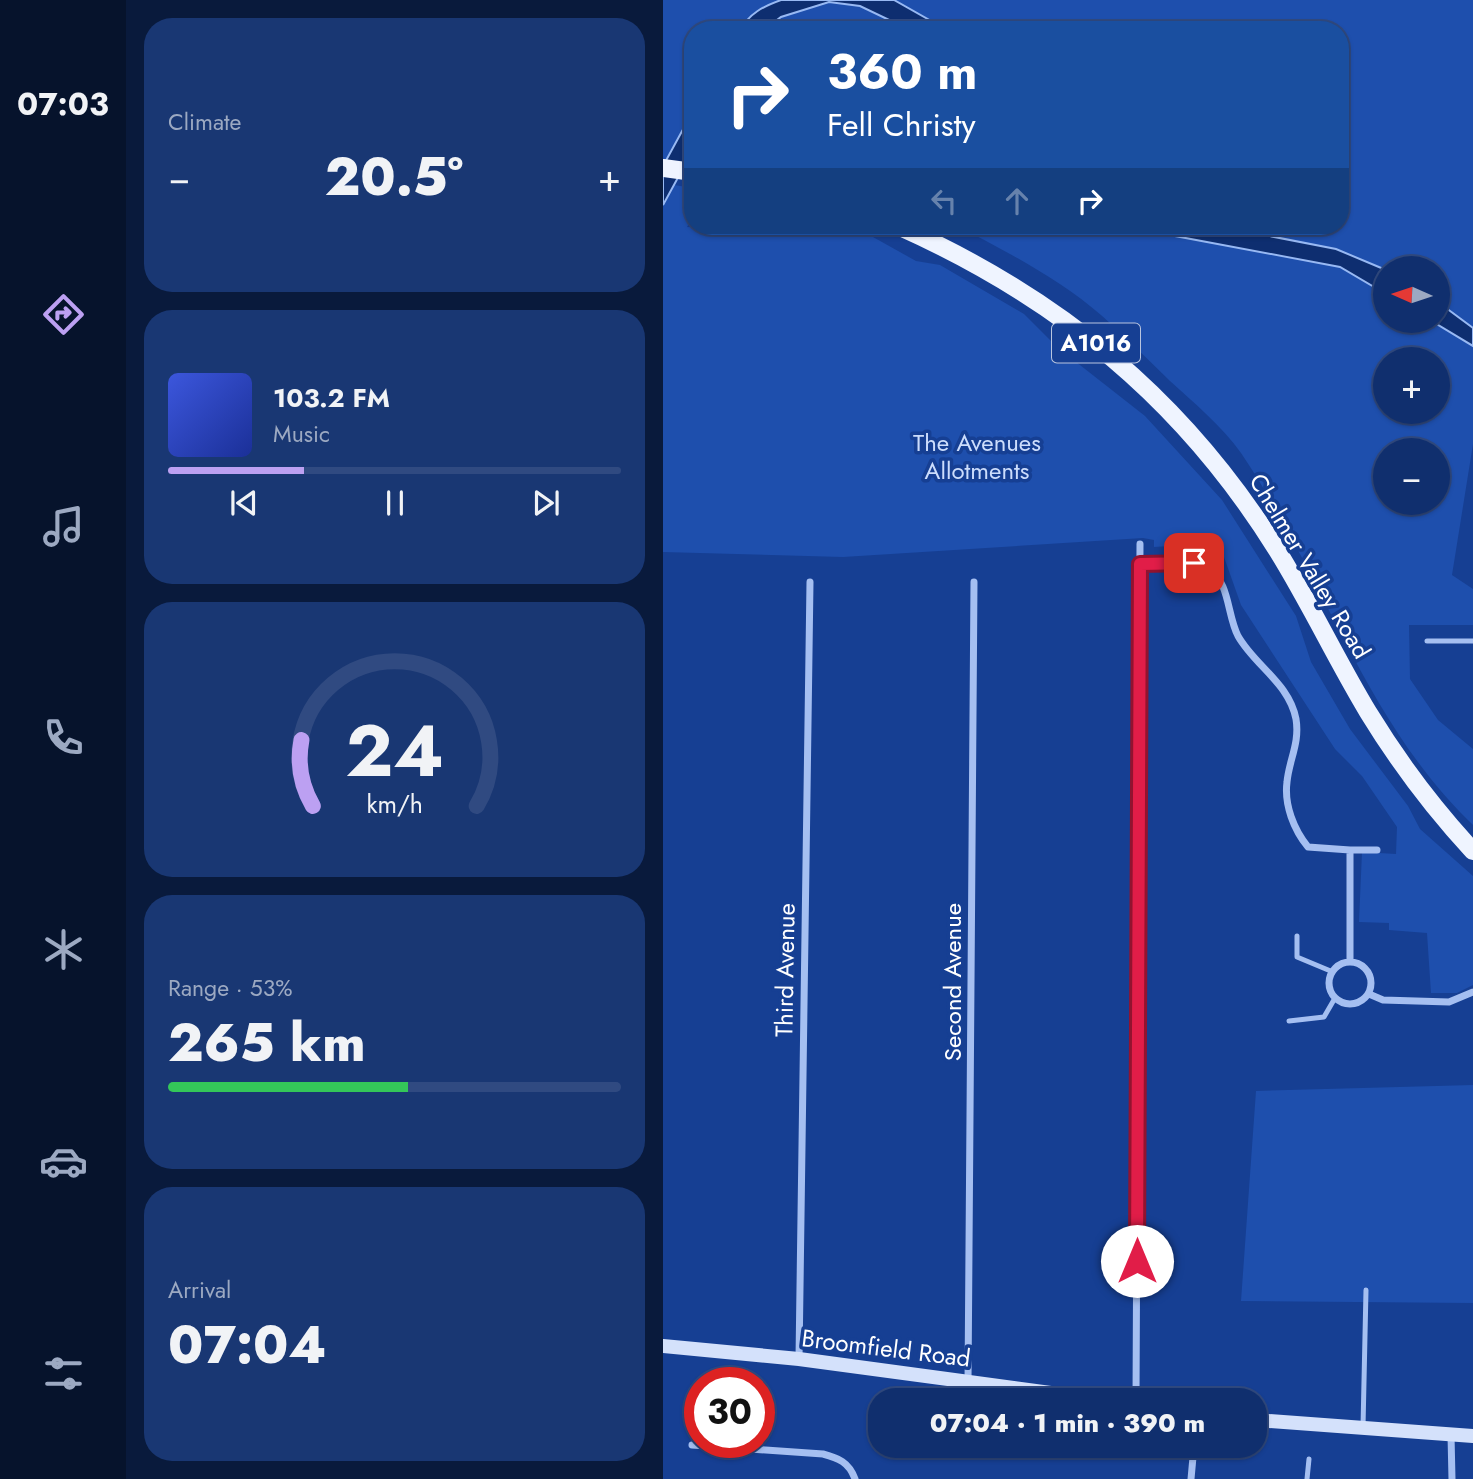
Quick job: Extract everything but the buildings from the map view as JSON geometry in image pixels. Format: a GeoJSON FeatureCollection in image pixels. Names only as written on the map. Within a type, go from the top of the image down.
{"type":"FeatureCollection","features":[{"type":"Feature","properties":{"kind":"main road"},"geometry":{"type":"LineString","coordinates":[[663,168],[684,171]]}},
{"type":"Feature","properties":{"kind":"main road","name":"Chelmer Valley Road"},"geometry":{"type":"LineString","coordinates":[[916,235],[1003,278],[1107,351],[1185,426],[1253,512],[1368,712],[1397,757],[1473,851]]}},
{"type":"Feature","properties":{"kind":"main road","name":"Broomfield Road"},"geometry":{"type":"LineString","coordinates":[[663,1346],[799,1359],[1013,1388]]}},
{"type":"Feature","properties":{"kind":"main road"},"geometry":{"type":"LineString","coordinates":[[1267,1421],[1473,1436]]}},
{"type":"Feature","properties":{"kind":"street"},"geometry":{"type":"LineString","coordinates":[[1136,1388],[1140,544]]}},
{"type":"Feature","properties":{"kind":"street"},"geometry":{"type":"LineString","coordinates":[[1140,564],[1194,563],[1208,569],[1219,579],[1229,618],[1240,639],[1282,687],[1295,716],[1298,738],[1286,783],[1289,809],[1298,835],[1308,847],[1377,849]]}},
{"type":"Feature","properties":{"kind":"street","name":"Third Avenue"},"geometry":{"type":"LineString","coordinates":[[799,1359],[810,582]]}},
{"type":"Feature","properties":{"kind":"street","name":"Second Avenue"},"geometry":{"type":"LineString","coordinates":[[968,1382],[975,582]]}},
{"type":"Feature","properties":{"kind":"street"},"geometry":{"type":"LineString","coordinates":[[1350,850],[1351,962]]}},
{"type":"Feature","properties":{"kind":"street"},"geometry":{"type":"LineString","coordinates":[[1351,962],[1358,963],[1369,973],[1369,994],[1353,1004],[1336,998],[1329,985],[1333,972],[1351,962]]}},
{"type":"Feature","properties":{"kind":"street"},"geometry":{"type":"LineString","coordinates":[[1369,994],[1383,1000],[1449,1002],[1473,992]]}},
{"type":"Feature","properties":{"kind":"street"},"geometry":{"type":"LineString","coordinates":[[1451,1435],[1452,1479]]}},
{"type":"Feature","properties":{"kind":"street"},"geometry":{"type":"LineString","coordinates":[[775,1451],[823,1454],[841,1459],[852,1470],[855,1479]]}},
{"type":"Feature","properties":{"kind":"street"},"geometry":{"type":"LineString","coordinates":[[1191,1479],[1193,1458]]}},
{"type":"Feature","properties":{"kind":"lane"},"geometry":{"type":"LineString","coordinates":[[1427,641],[1473,641]]}},
{"type":"Feature","properties":{"kind":"lane"},"geometry":{"type":"LineString","coordinates":[[1297,936],[1297,957],[1333,972]]}},
{"type":"Feature","properties":{"kind":"lane"},"geometry":{"type":"LineString","coordinates":[[1289,1021],[1324,1017],[1336,998]]}},
{"type":"Feature","properties":{"kind":"lane"},"geometry":{"type":"LineString","coordinates":[[1363,1430],[1366,1290]]}},
{"type":"Feature","properties":{"kind":"lane"},"geometry":{"type":"LineString","coordinates":[[1307,1479],[1309,1459]]}},
{"type":"Feature","properties":{"kind":"green space","name":"The Avenues Allotments"},"geometry":{"type":"Polygon","coordinates":[[[663,0],[1473,0],[1473,444],[1452,575],[1473,589],[1473,625],[1409,625],[1410,679],[1438,720],[1473,749],[1473,825],[1435,784],[1403,740],[1347,646],[1270,499],[1225,433],[1085,302],[1032,266],[975,235],[1349,235],[1349,21],[684,21],[684,167],[674,185],[684,187],[684,235],[873,237],[916,261],[940,265],[1024,314],[1057,347],[1145,416],[1222,500],[1296,616],[1311,662],[1350,729],[1408,806],[1420,829],[1473,876],[1473,985],[1457,993],[1431,993],[1427,933],[1389,930],[1389,923],[1359,922],[1362,852],[1396,854],[1397,827],[1362,776],[1335,749],[1241,605],[1219,543],[1154,547],[1154,540],[1143,538],[843,557],[663,552],[663,0]]]}},
{"type":"Feature","properties":{"kind":"green space"},"geometry":{"type":"Polygon","coordinates":[[[1473,1085],[1473,1303],[1241,1301],[1256,1091],[1473,1085]]]}},
{"type":"Feature","properties":{"kind":"shaded area"},"geometry":{"type":"Polygon","coordinates":[[[781,0],[894,0],[931,21],[891,21],[860,6],[829,2],[776,21],[747,21],[757,11],[781,0]]]}},
{"type":"Feature","properties":{"kind":"shaded area"},"geometry":{"type":"Polygon","coordinates":[[[684,128],[684,166],[663,205],[663,166],[684,128]]]}},
{"type":"Feature","properties":{"kind":"shaded area"},"geometry":{"type":"Polygon","coordinates":[[[1173,235],[1264,235],[1336,249],[1373,265],[1373,286],[1340,267],[1173,235]]]}},
{"type":"Feature","properties":{"kind":"shaded area"},"geometry":{"type":"Polygon","coordinates":[[[1451,312],[1473,328],[1473,346],[1450,332],[1451,312]]]}},
{"type":"Feature","properties":{"kind":"route"},"geometry":{"type":"LineString","coordinates":[[1137,1261],[1140,564],[1194,563]]}}]}
